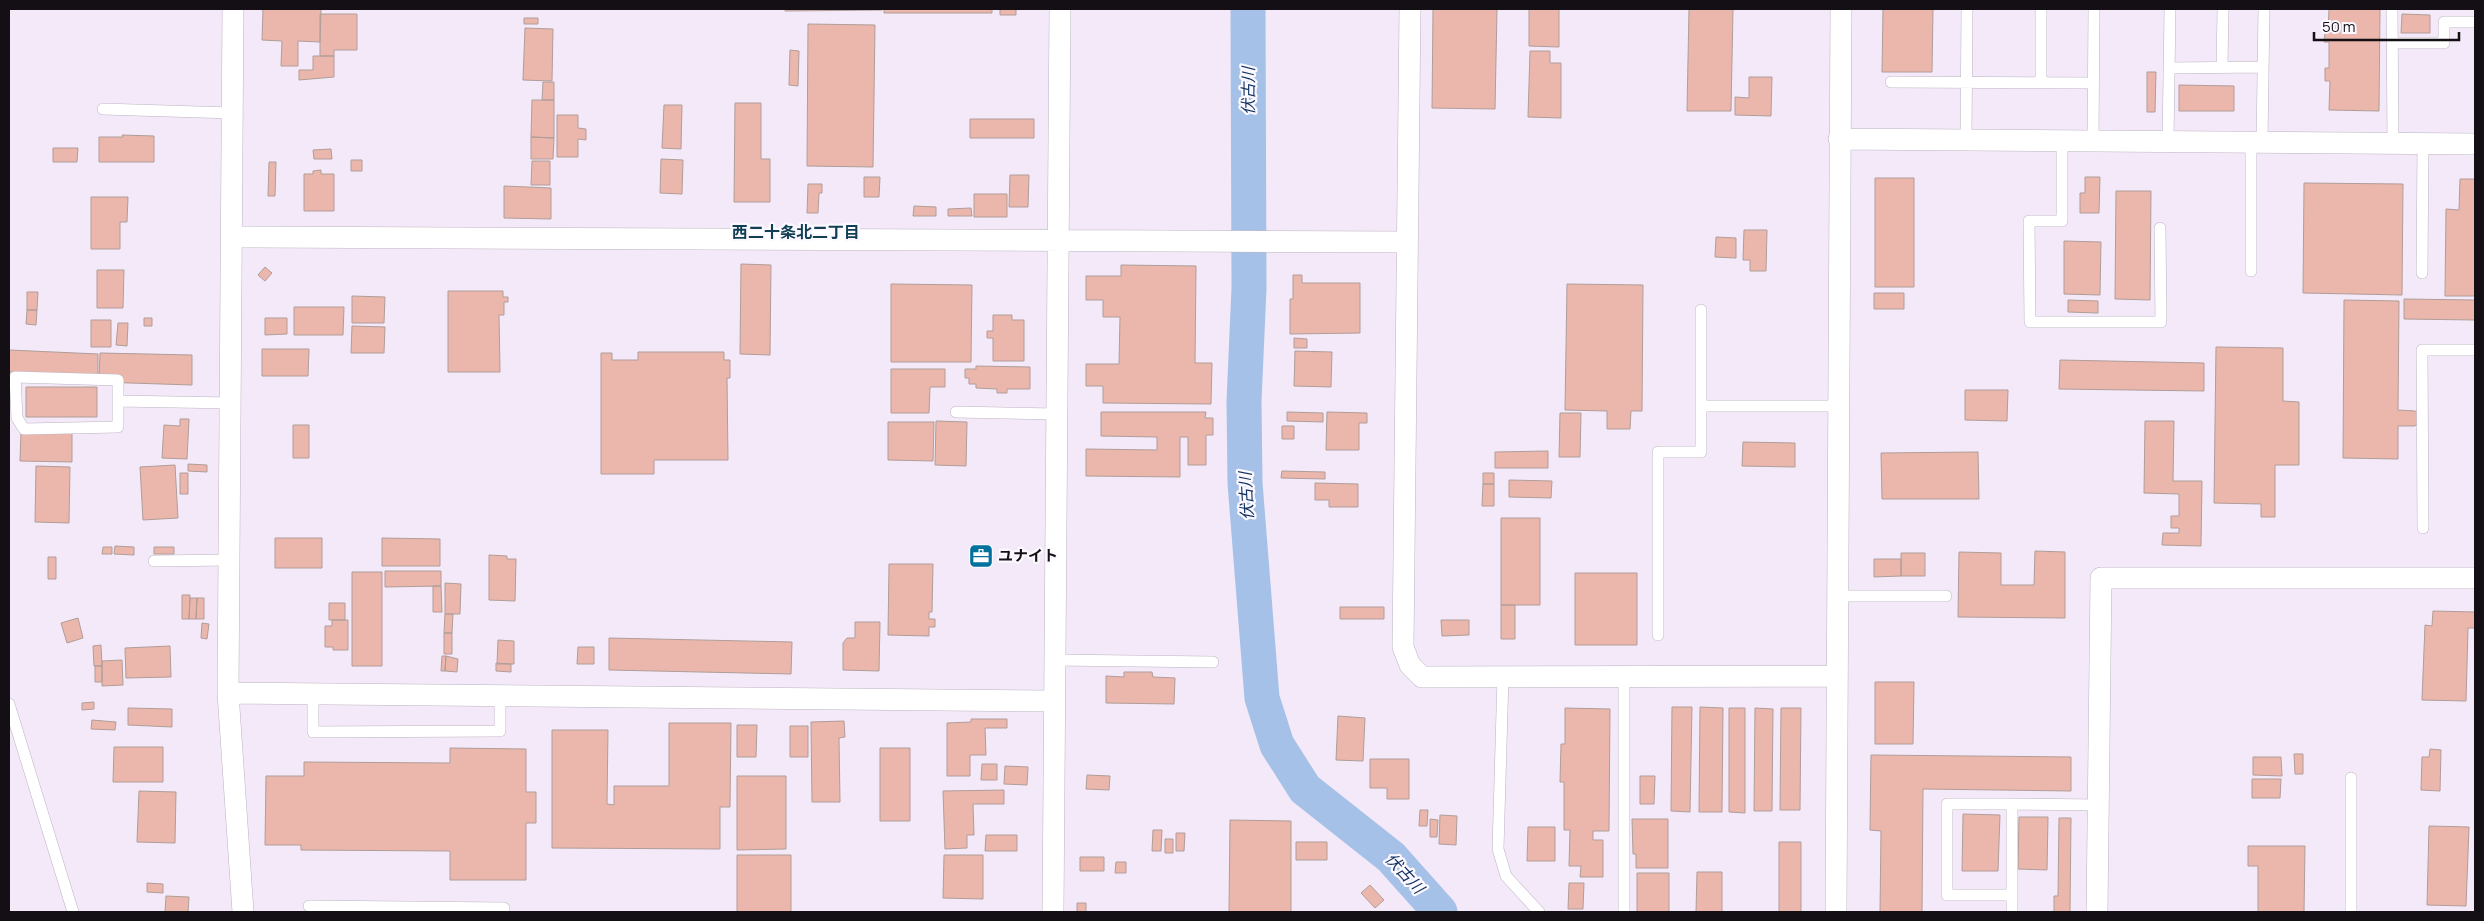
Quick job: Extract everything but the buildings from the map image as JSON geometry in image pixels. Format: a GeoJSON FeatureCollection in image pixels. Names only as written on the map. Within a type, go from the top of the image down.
{"type":"FeatureCollection","features":[{"type":"Feature","properties":{"kind":"street"},"geometry":{"type":"LineString","coordinates":[[233,9],[228,693],[243,912]]}},
{"type":"Feature","properties":{"kind":"street"},"geometry":{"type":"LineString","coordinates":[[1053,912],[1053,701],[1060,9]]}},
{"type":"Feature","properties":{"kind":"street"},"geometry":{"type":"LineString","coordinates":[[1410,9],[1403,648],[1410,665],[1422,677],[1837,676]]}},
{"type":"Feature","properties":{"kind":"street"},"geometry":{"type":"LineString","coordinates":[[1836,912],[1840,9]]}},
{"type":"Feature","properties":{"kind":"street"},"geometry":{"type":"LineString","coordinates":[[1839,139],[2475,144]]}},
{"type":"Feature","properties":{"kind":"street"},"geometry":{"type":"LineString","coordinates":[[231,237],[1407,242]]}},
{"type":"Feature","properties":{"kind":"street"},"geometry":{"type":"LineString","coordinates":[[2097,912],[2101,578],[2475,578]]}},
{"type":"Feature","properties":{"kind":"street"},"geometry":{"type":"LineString","coordinates":[[228,693],[1053,701]]}},
{"type":"Feature","properties":{"kind":"lane"},"geometry":{"type":"LineString","coordinates":[[1966,140],[1967,9]]}},
{"type":"Feature","properties":{"kind":"lane"},"geometry":{"type":"LineString","coordinates":[[2040,82],[2041,9]]}},
{"type":"Feature","properties":{"kind":"lane"},"geometry":{"type":"LineString","coordinates":[[2093,141],[2094,9]]}},
{"type":"Feature","properties":{"kind":"lane"},"geometry":{"type":"LineString","coordinates":[[2168,141],[2170,9]]}},
{"type":"Feature","properties":{"kind":"lane"},"geometry":{"type":"LineString","coordinates":[[2222,67],[2223,9]]}},
{"type":"Feature","properties":{"kind":"lane"},"geometry":{"type":"LineString","coordinates":[[2251,271],[2256,142],[2263,67],[2264,9]]}},
{"type":"Feature","properties":{"kind":"lane"},"geometry":{"type":"LineString","coordinates":[[2392,9],[2393,143]]}},
{"type":"Feature","properties":{"kind":"lane"},"geometry":{"type":"LineString","coordinates":[[2392,43],[2444,43],[2444,22],[2475,22]]}},
{"type":"Feature","properties":{"kind":"lane"},"geometry":{"type":"LineString","coordinates":[[2169,68],[2263,67]]}},
{"type":"Feature","properties":{"kind":"lane"},"geometry":{"type":"LineString","coordinates":[[1891,82],[2094,83]]}},
{"type":"Feature","properties":{"kind":"lane"},"geometry":{"type":"LineString","coordinates":[[103,109],[232,112]]}},
{"type":"Feature","properties":{"kind":"lane"},"geometry":{"type":"LineString","coordinates":[[2062,140],[2062,221],[2029,221],[2030,322],[2161,322],[2160,228]]}},
{"type":"Feature","properties":{"kind":"lane"},"geometry":{"type":"LineString","coordinates":[[2422,143],[2422,273]]}},
{"type":"Feature","properties":{"kind":"lane"},"geometry":{"type":"LineString","coordinates":[[1658,635],[1658,452],[1701,452],[1701,310]]}},
{"type":"Feature","properties":{"kind":"lane"},"geometry":{"type":"LineString","coordinates":[[2423,528],[2422,350],[2475,350]]}},
{"type":"Feature","properties":{"kind":"lane"},"geometry":{"type":"LineString","coordinates":[[15,377],[118,380],[118,401],[118,427],[24,429],[17,418],[15,377]]}},
{"type":"Feature","properties":{"kind":"lane"},"geometry":{"type":"LineString","coordinates":[[118,401],[230,403]]}},
{"type":"Feature","properties":{"kind":"lane"},"geometry":{"type":"LineString","coordinates":[[1701,406],[1838,406]]}},
{"type":"Feature","properties":{"kind":"lane"},"geometry":{"type":"LineString","coordinates":[[956,412],[1057,414]]}},
{"type":"Feature","properties":{"kind":"lane"},"geometry":{"type":"LineString","coordinates":[[154,562],[229,560]]}},
{"type":"Feature","properties":{"kind":"lane"},"geometry":{"type":"LineString","coordinates":[[1837,596],[1946,596]]}},
{"type":"Feature","properties":{"kind":"lane"},"geometry":{"type":"LineString","coordinates":[[1054,660],[1213,662]]}},
{"type":"Feature","properties":{"kind":"lane"},"geometry":{"type":"LineString","coordinates":[[1503,677],[1498,849],[1506,876],[1539,912]]}},
{"type":"Feature","properties":{"kind":"lane"},"geometry":{"type":"LineString","coordinates":[[1624,677],[1624,912]]}},
{"type":"Feature","properties":{"kind":"lane"},"geometry":{"type":"LineString","coordinates":[[313,694],[313,732],[500,731],[500,696]]}},
{"type":"Feature","properties":{"kind":"lane"},"geometry":{"type":"LineString","coordinates":[[9,704],[73,912]]}},
{"type":"Feature","properties":{"kind":"lane"},"geometry":{"type":"LineString","coordinates":[[2351,778],[2351,912]]}},
{"type":"Feature","properties":{"kind":"lane"},"geometry":{"type":"LineString","coordinates":[[2012,895],[1947,895],[1947,804],[2098,805]]}},
{"type":"Feature","properties":{"kind":"lane"},"geometry":{"type":"LineString","coordinates":[[2012,804],[2012,912]]}},
{"type":"Feature","properties":{"kind":"lane"},"geometry":{"type":"LineString","coordinates":[[309,906],[504,908],[504,912]]}},
{"type":"Feature","properties":{"kind":"waterway","name":"伏古川"},"geometry":{"type":"LineString","coordinates":[[1248,9],[1249,288],[1244,401],[1245,483],[1262,698],[1277,745],[1305,789],[1391,857],[1440,912]]}},
{"type":"Feature","properties":{"kind":"place","name":"ユナイト"},"geometry":{"type":"Point","coordinates":[981,556]}},
{"type":"Feature","properties":{"kind":"district","name":"西二十条北二丁目"},"geometry":{"type":"Point","coordinates":[796,232]}}]}
